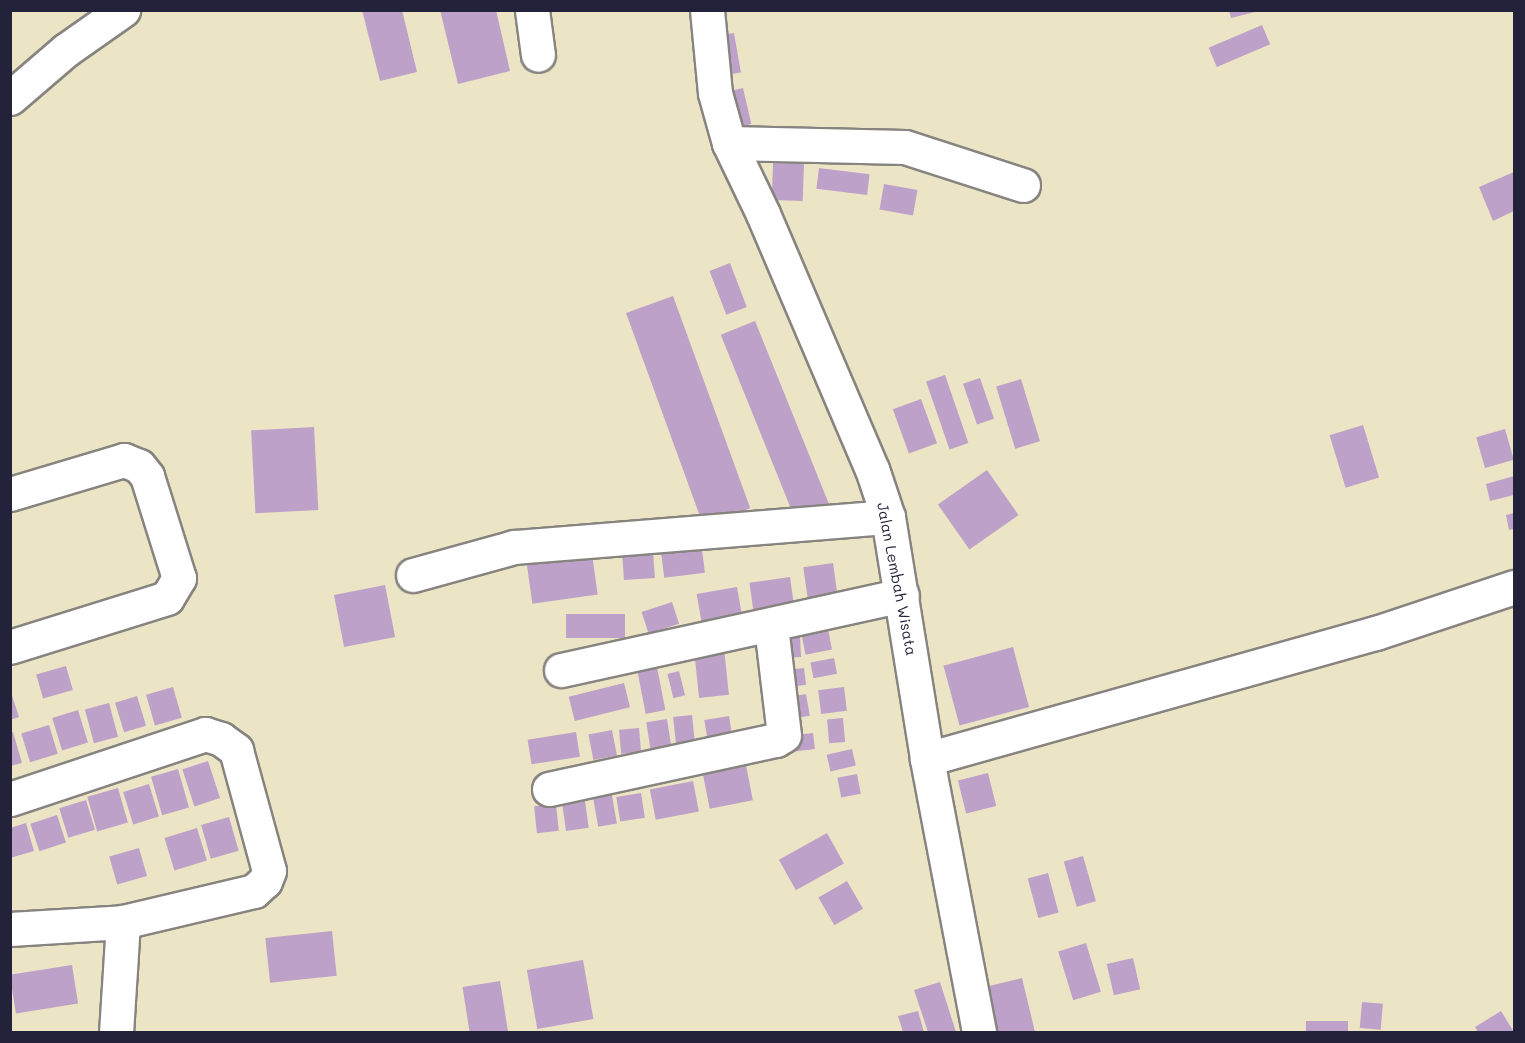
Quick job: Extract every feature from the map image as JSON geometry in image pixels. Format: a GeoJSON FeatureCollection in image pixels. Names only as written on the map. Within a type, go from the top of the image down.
{"type":"FeatureCollection","features":[{"type":"Feature","properties":{"kind":"street"},"geometry":{"type":"LineString","coordinates":[[10,98],[66,50],[123,10]]}},
{"type":"Feature","properties":{"kind":"street"},"geometry":{"type":"LineString","coordinates":[[532,10],[538,55]]}},
{"type":"Feature","properties":{"kind":"street","name":"Jalan Lembah Wisata"},"geometry":{"type":"LineString","coordinates":[[707,10],[715,93],[729,143],[763,214],[872,469],[888,517],[927,759],[978,1032]]}},
{"type":"Feature","properties":{"kind":"street"},"geometry":{"type":"LineString","coordinates":[[729,143],[905,147],[1023,185]]}},
{"type":"Feature","properties":{"kind":"street"},"geometry":{"type":"LineString","coordinates":[[10,494],[124,460],[139,466],[147,476],[179,578],[167,598],[10,647]]}},
{"type":"Feature","properties":{"kind":"street"},"geometry":{"type":"LineString","coordinates":[[413,575],[514,547],[888,517]]}},
{"type":"Feature","properties":{"kind":"street"},"geometry":{"type":"LineString","coordinates":[[927,759],[1376,633],[1515,587]]}},
{"type":"Feature","properties":{"kind":"street"},"geometry":{"type":"LineString","coordinates":[[561,670],[771,626],[902,595]]}},
{"type":"Feature","properties":{"kind":"street"},"geometry":{"type":"LineString","coordinates":[[549,789],[776,740],[784,735],[771,626]]}},
{"type":"Feature","properties":{"kind":"street"},"geometry":{"type":"LineString","coordinates":[[10,799],[204,734],[222,739],[236,750],[269,871],[265,881],[254,891],[123,922],[10,929]]}},
{"type":"Feature","properties":{"kind":"street"},"geometry":{"type":"LineString","coordinates":[[116,1032],[123,922]]}},
{"type":"Feature","properties":{"kind":"building"},"geometry":{"type":"Polygon","coordinates":[[[362,10],[402,10],[417,72],[380,81],[362,10]]]}},
{"type":"Feature","properties":{"kind":"building"},"geometry":{"type":"Polygon","coordinates":[[[440,10],[496,10],[510,71],[458,84],[440,10]]]}},
{"type":"Feature","properties":{"kind":"building"},"geometry":{"type":"Polygon","coordinates":[[[1229,10],[1259,10],[1259,11],[1231,18],[1229,10]]]}},
{"type":"Feature","properties":{"kind":"building"},"geometry":{"type":"Polygon","coordinates":[[[1262,25],[1270,44],[1217,67],[1209,48],[1262,25]]]}},
{"type":"Feature","properties":{"kind":"building"},"geometry":{"type":"Polygon","coordinates":[[[734,33],[741,72],[724,75],[717,36],[734,33]]]}},
{"type":"Feature","properties":{"kind":"building"},"geometry":{"type":"Polygon","coordinates":[[[743,88],[751,124],[730,129],[722,93],[743,88]]]}},
{"type":"Feature","properties":{"kind":"building"},"geometry":{"type":"Polygon","coordinates":[[[773,163],[804,164],[803,201],[772,200],[773,163]]]}},
{"type":"Feature","properties":{"kind":"building"},"geometry":{"type":"Polygon","coordinates":[[[819,168],[870,174],[867,195],[816,189],[819,168]]]}},
{"type":"Feature","properties":{"kind":"building"},"geometry":{"type":"Polygon","coordinates":[[[1514,172],[1514,211],[1493,221],[1479,187],[1514,172]]]}},
{"type":"Feature","properties":{"kind":"building"},"geometry":{"type":"Polygon","coordinates":[[[884,184],[917,190],[913,216],[879,210],[884,184]]]}},
{"type":"Feature","properties":{"kind":"building"},"geometry":{"type":"Polygon","coordinates":[[[730,263],[747,307],[726,315],[709,271],[730,263]]]}},
{"type":"Feature","properties":{"kind":"building"},"geometry":{"type":"Polygon","coordinates":[[[673,296],[750,508],[703,525],[626,313],[673,296]]]}},
{"type":"Feature","properties":{"kind":"building"},"geometry":{"type":"Polygon","coordinates":[[[755,321],[830,507],[796,521],[721,335],[755,321]]]}},
{"type":"Feature","properties":{"kind":"building"},"geometry":{"type":"Polygon","coordinates":[[[945,375],[968,443],[950,450],[926,382],[945,375]]]}},
{"type":"Feature","properties":{"kind":"building"},"geometry":{"type":"Polygon","coordinates":[[[980,378],[994,419],[977,425],[963,384],[980,378]]]}},
{"type":"Feature","properties":{"kind":"building"},"geometry":{"type":"Polygon","coordinates":[[[1021,379],[1040,441],[1015,449],[996,387],[1021,379]]]}},
{"type":"Feature","properties":{"kind":"building"},"geometry":{"type":"Polygon","coordinates":[[[921,399],[937,443],[909,453],[893,409],[921,399]]]}},
{"type":"Feature","properties":{"kind":"building"},"geometry":{"type":"Polygon","coordinates":[[[1363,425],[1379,478],[1346,488],[1330,435],[1363,425]]]}},
{"type":"Feature","properties":{"kind":"building"},"geometry":{"type":"Polygon","coordinates":[[[314,427],[318,510],[255,513],[251,430],[314,427]]]}},
{"type":"Feature","properties":{"kind":"building"},"geometry":{"type":"Polygon","coordinates":[[[1505,429],[1514,460],[1485,468],[1476,437],[1505,429]]]}},
{"type":"Feature","properties":{"kind":"building"},"geometry":{"type":"Polygon","coordinates":[[[987,470],[1019,515],[969,549],[938,504],[987,470]]]}},
{"type":"Feature","properties":{"kind":"building"},"geometry":{"type":"Polygon","coordinates":[[[1514,476],[1514,495],[1490,501],[1486,484],[1514,476]]]}},
{"type":"Feature","properties":{"kind":"building"},"geometry":{"type":"Polygon","coordinates":[[[1514,513],[1514,529],[1509,530],[1506,515],[1514,513]]]}},
{"type":"Feature","properties":{"kind":"building"},"geometry":{"type":"Polygon","coordinates":[[[701,541],[705,573],[664,578],[660,546],[701,541]]]}},
{"type":"Feature","properties":{"kind":"building"},"geometry":{"type":"Polygon","coordinates":[[[653,551],[655,578],[624,580],[622,553],[653,551]]]}},
{"type":"Feature","properties":{"kind":"building"},"geometry":{"type":"Polygon","coordinates":[[[592,554],[598,595],[532,604],[527,563],[592,554]]]}},
{"type":"Feature","properties":{"kind":"building"},"geometry":{"type":"Polygon","coordinates":[[[833,563],[838,597],[808,601],[803,567],[833,563]]]}},
{"type":"Feature","properties":{"kind":"building"},"geometry":{"type":"Polygon","coordinates":[[[790,577],[794,605],[753,610],[749,583],[790,577]]]}},
{"type":"Feature","properties":{"kind":"building"},"geometry":{"type":"Polygon","coordinates":[[[385,585],[395,637],[344,647],[334,595],[385,585]]]}},
{"type":"Feature","properties":{"kind":"building"},"geometry":{"type":"Polygon","coordinates":[[[737,587],[742,615],[701,622],[697,594],[737,587]]]}},
{"type":"Feature","properties":{"kind":"building"},"geometry":{"type":"Polygon","coordinates":[[[672,602],[679,624],[649,634],[642,612],[672,602]]]}},
{"type":"Feature","properties":{"kind":"building"},"geometry":{"type":"Polygon","coordinates":[[[566,614],[625,614],[625,638],[566,638],[566,614]]]}},
{"type":"Feature","properties":{"kind":"building"},"geometry":{"type":"Polygon","coordinates":[[[828,629],[832,650],[806,655],[801,634],[828,629]]]}},
{"type":"Feature","properties":{"kind":"building"},"geometry":{"type":"Polygon","coordinates":[[[800,636],[801,657],[777,658],[776,637],[800,636]]]}},
{"type":"Feature","properties":{"kind":"building"},"geometry":{"type":"Polygon","coordinates":[[[1013,647],[1029,707],[960,726],[943,666],[1013,647]]]}},
{"type":"Feature","properties":{"kind":"building"},"geometry":{"type":"Polygon","coordinates":[[[724,648],[729,695],[699,698],[694,651],[724,648]]]}},
{"type":"Feature","properties":{"kind":"building"},"geometry":{"type":"Polygon","coordinates":[[[834,658],[837,674],[813,678],[810,663],[834,658]]]}},
{"type":"Feature","properties":{"kind":"building"},"geometry":{"type":"Polygon","coordinates":[[[656,662],[665,710],[646,714],[636,666],[656,662]]]}},
{"type":"Feature","properties":{"kind":"building"},"geometry":{"type":"Polygon","coordinates":[[[66,666],[73,690],[43,699],[36,675],[66,666]]]}},
{"type":"Feature","properties":{"kind":"building"},"geometry":{"type":"Polygon","coordinates":[[[804,668],[806,685],[783,688],[781,671],[804,668]]]}},
{"type":"Feature","properties":{"kind":"building"},"geometry":{"type":"Polygon","coordinates":[[[679,671],[685,695],[673,698],[667,674],[679,671]]]}},
{"type":"Feature","properties":{"kind":"building"},"geometry":{"type":"Polygon","coordinates":[[[624,683],[630,707],[575,721],[569,697],[624,683]]]}},
{"type":"Feature","properties":{"kind":"building"},"geometry":{"type":"Polygon","coordinates":[[[173,687],[182,718],[155,725],[146,695],[173,687]]]}},
{"type":"Feature","properties":{"kind":"building"},"geometry":{"type":"Polygon","coordinates":[[[844,687],[847,711],[821,714],[818,690],[844,687]]]}},
{"type":"Feature","properties":{"kind":"building"},"geometry":{"type":"Polygon","coordinates":[[[10,689],[19,717],[10,720],[10,689]]]}},
{"type":"Feature","properties":{"kind":"building"},"geometry":{"type":"Polygon","coordinates":[[[806,694],[810,716],[789,719],[785,698],[806,694]]]}},
{"type":"Feature","properties":{"kind":"building"},"geometry":{"type":"Polygon","coordinates":[[[137,696],[146,726],[124,732],[115,703],[137,696]]]}},
{"type":"Feature","properties":{"kind":"building"},"geometry":{"type":"Polygon","coordinates":[[[109,703],[118,737],[94,743],[85,709],[109,703]]]}},
{"type":"Feature","properties":{"kind":"building"},"geometry":{"type":"Polygon","coordinates":[[[78,710],[88,743],[62,750],[52,718],[78,710]]]}},
{"type":"Feature","properties":{"kind":"building"},"geometry":{"type":"Polygon","coordinates":[[[692,715],[696,751],[677,753],[673,717],[692,715]]]}},
{"type":"Feature","properties":{"kind":"building"},"geometry":{"type":"Polygon","coordinates":[[[729,716],[733,740],[708,744],[704,720],[729,716]]]}},
{"type":"Feature","properties":{"kind":"building"},"geometry":{"type":"Polygon","coordinates":[[[843,718],[845,742],[829,743],[827,719],[843,718]]]}},
{"type":"Feature","properties":{"kind":"building"},"geometry":{"type":"Polygon","coordinates":[[[667,719],[672,749],[651,752],[646,722],[667,719]]]}},
{"type":"Feature","properties":{"kind":"building"},"geometry":{"type":"Polygon","coordinates":[[[49,725],[58,754],[30,762],[21,733],[49,725]]]}},
{"type":"Feature","properties":{"kind":"building"},"geometry":{"type":"Polygon","coordinates":[[[639,728],[641,752],[621,754],[619,730],[639,728]]]}},
{"type":"Feature","properties":{"kind":"building"},"geometry":{"type":"Polygon","coordinates":[[[612,730],[617,756],[593,760],[588,735],[612,730]]]}},
{"type":"Feature","properties":{"kind":"building"},"geometry":{"type":"Polygon","coordinates":[[[13,732],[22,763],[10,766],[10,733],[13,732]]]}},
{"type":"Feature","properties":{"kind":"building"},"geometry":{"type":"Polygon","coordinates":[[[576,732],[580,757],[532,764],[528,740],[576,732]]]}},
{"type":"Feature","properties":{"kind":"building"},"geometry":{"type":"Polygon","coordinates":[[[813,733],[815,749],[790,752],[788,736],[813,733]]]}},
{"type":"Feature","properties":{"kind":"building"},"geometry":{"type":"Polygon","coordinates":[[[852,749],[856,766],[830,771],[827,755],[852,749]]]}},
{"type":"Feature","properties":{"kind":"building"},"geometry":{"type":"Polygon","coordinates":[[[208,761],[220,798],[194,806],[182,769],[208,761]]]}},
{"type":"Feature","properties":{"kind":"building"},"geometry":{"type":"Polygon","coordinates":[[[746,765],[753,800],[710,809],[703,773],[746,765]]]}},
{"type":"Feature","properties":{"kind":"building"},"geometry":{"type":"Polygon","coordinates":[[[178,769],[189,807],[162,815],[151,777],[178,769]]]}},
{"type":"Feature","properties":{"kind":"building"},"geometry":{"type":"Polygon","coordinates":[[[988,773],[996,806],[966,813],[958,780],[988,773]]]}},
{"type":"Feature","properties":{"kind":"building"},"geometry":{"type":"Polygon","coordinates":[[[857,774],[861,794],[841,797],[837,778],[857,774]]]}},
{"type":"Feature","properties":{"kind":"building"},"geometry":{"type":"Polygon","coordinates":[[[693,781],[699,811],[656,820],[650,789],[693,781]]]}},
{"type":"Feature","properties":{"kind":"building"},"geometry":{"type":"Polygon","coordinates":[[[149,784],[159,817],[133,824],[123,792],[149,784]]]}},
{"type":"Feature","properties":{"kind":"building"},"geometry":{"type":"Polygon","coordinates":[[[118,788],[128,823],[97,831],[87,797],[118,788]]]}},
{"type":"Feature","properties":{"kind":"building"},"geometry":{"type":"Polygon","coordinates":[[[611,790],[617,823],[598,827],[592,793],[611,790]]]}},
{"type":"Feature","properties":{"kind":"building"},"geometry":{"type":"Polygon","coordinates":[[[641,793],[645,818],[620,822],[616,797],[641,793]]]}},
{"type":"Feature","properties":{"kind":"building"},"geometry":{"type":"Polygon","coordinates":[[[86,800],[95,830],[68,838],[59,808],[86,800]]]}},
{"type":"Feature","properties":{"kind":"building"},"geometry":{"type":"Polygon","coordinates":[[[585,801],[589,828],[566,831],[562,804],[585,801]]]}},
{"type":"Feature","properties":{"kind":"building"},"geometry":{"type":"Polygon","coordinates":[[[556,804],[559,831],[537,833],[534,806],[556,804]]]}},
{"type":"Feature","properties":{"kind":"building"},"geometry":{"type":"Polygon","coordinates":[[[57,815],[66,843],[39,851],[30,824],[57,815]]]}},
{"type":"Feature","properties":{"kind":"building"},"geometry":{"type":"Polygon","coordinates":[[[229,817],[239,851],[211,859],[201,825],[229,817]]]}},
{"type":"Feature","properties":{"kind":"building"},"geometry":{"type":"Polygon","coordinates":[[[26,823],[34,851],[10,858],[10,828],[26,823]]]}},
{"type":"Feature","properties":{"kind":"building"},"geometry":{"type":"Polygon","coordinates":[[[197,828],[207,861],[174,870],[164,838],[197,828]]]}},
{"type":"Feature","properties":{"kind":"building"},"geometry":{"type":"Polygon","coordinates":[[[827,833],[844,864],[796,890],[779,860],[827,833]]]}},
{"type":"Feature","properties":{"kind":"building"},"geometry":{"type":"Polygon","coordinates":[[[139,848],[147,876],[117,884],[109,857],[139,848]]]}},
{"type":"Feature","properties":{"kind":"building"},"geometry":{"type":"Polygon","coordinates":[[[1083,856],[1096,901],[1077,907],[1064,862],[1083,856]]]}},
{"type":"Feature","properties":{"kind":"building"},"geometry":{"type":"Polygon","coordinates":[[[1048,873],[1059,913],[1038,918],[1028,878],[1048,873]]]}},
{"type":"Feature","properties":{"kind":"building"},"geometry":{"type":"Polygon","coordinates":[[[847,881],[863,909],[834,925],[818,898],[847,881]]]}},
{"type":"Feature","properties":{"kind":"building"},"geometry":{"type":"Polygon","coordinates":[[[332,931],[337,976],[270,983],[265,938],[332,931]]]}},
{"type":"Feature","properties":{"kind":"building"},"geometry":{"type":"Polygon","coordinates":[[[1086,943],[1101,992],[1073,1000],[1058,951],[1086,943]]]}},
{"type":"Feature","properties":{"kind":"building"},"geometry":{"type":"Polygon","coordinates":[[[1133,958],[1140,989],[1114,995],[1107,964],[1133,958]]]}},
{"type":"Feature","properties":{"kind":"building"},"geometry":{"type":"Polygon","coordinates":[[[583,960],[593,1019],[537,1029],[527,970],[583,960]]]}},
{"type":"Feature","properties":{"kind":"building"},"geometry":{"type":"Polygon","coordinates":[[[72,965],[78,1004],[16,1013],[10,975],[72,965]]]}},
{"type":"Feature","properties":{"kind":"building"},"geometry":{"type":"Polygon","coordinates":[[[1022,978],[1035,1032],[992,1032],[981,988],[1022,978]]]}},
{"type":"Feature","properties":{"kind":"building"},"geometry":{"type":"Polygon","coordinates":[[[500,981],[508,1032],[470,1032],[462,987],[500,981]]]}},
{"type":"Feature","properties":{"kind":"building"},"geometry":{"type":"Polygon","coordinates":[[[940,982],[956,1032],[928,1032],[914,990],[940,982]]]}},
{"type":"Feature","properties":{"kind":"building"},"geometry":{"type":"Polygon","coordinates":[[[1362,1002],[1383,1004],[1381,1030],[1360,1028],[1362,1002]]]}},
{"type":"Feature","properties":{"kind":"building"},"geometry":{"type":"Polygon","coordinates":[[[918,1011],[924,1032],[903,1032],[898,1016],[918,1011]]]}},
{"type":"Feature","properties":{"kind":"building"},"geometry":{"type":"Polygon","coordinates":[[[1501,1011],[1514,1032],[1478,1032],[1475,1027],[1501,1011]]]}},
{"type":"Feature","properties":{"kind":"building"},"geometry":{"type":"Polygon","coordinates":[[[1306,1021],[1348,1021],[1348,1032],[1306,1032],[1306,1021]]]}}]}
